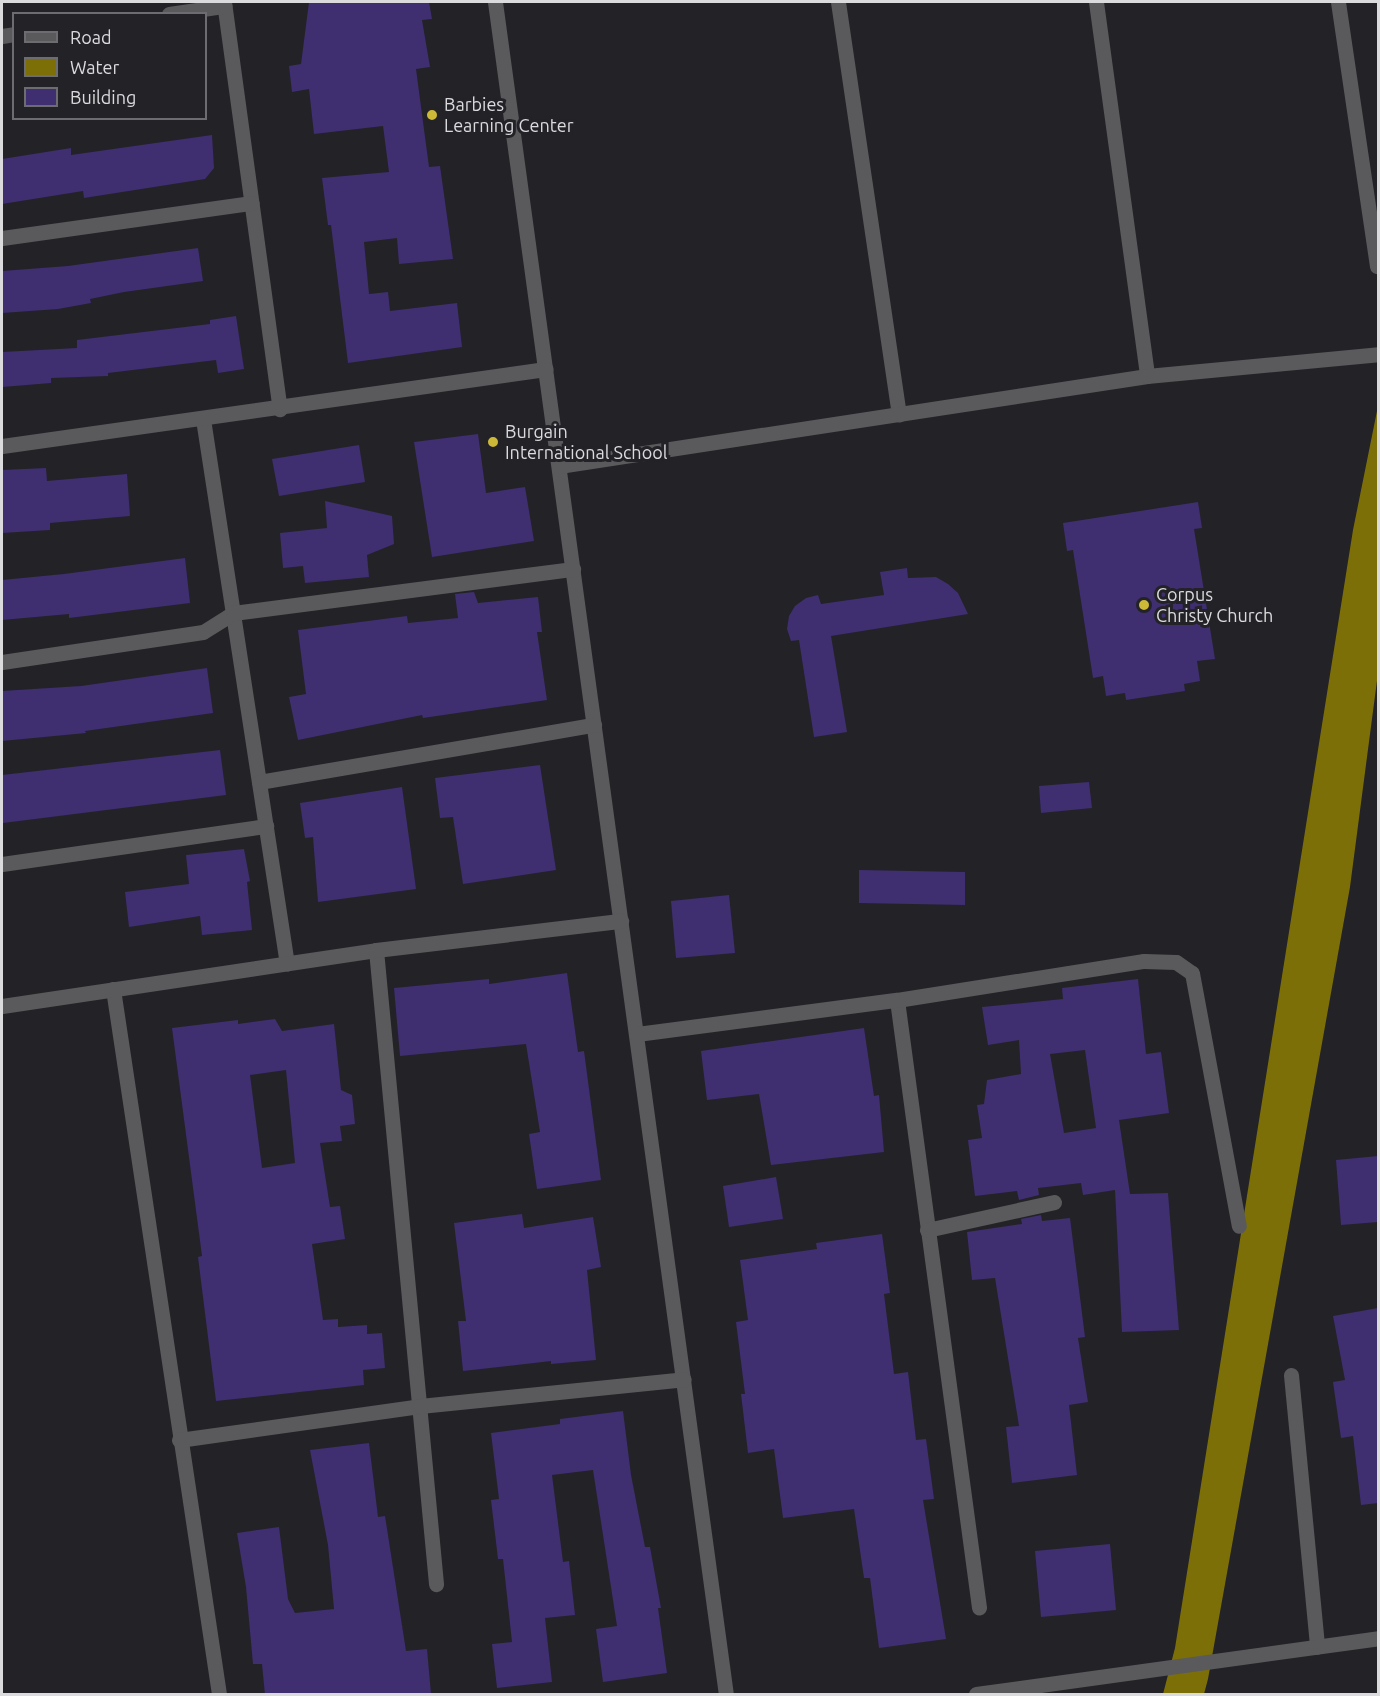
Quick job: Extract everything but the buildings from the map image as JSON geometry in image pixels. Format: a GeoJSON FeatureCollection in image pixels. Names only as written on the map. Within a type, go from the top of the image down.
{"type":"FeatureCollection","features":[{"type":"Feature","properties":{"kind":"street"},"geometry":{"type":"LineString","coordinates":[[495,2],[726,1695]]}},
{"type":"Feature","properties":{"kind":"street"},"geometry":{"type":"LineString","coordinates":[[838,2],[899,415]]}},
{"type":"Feature","properties":{"kind":"street"},"geometry":{"type":"LineString","coordinates":[[1096,2],[1147,376]]}},
{"type":"Feature","properties":{"kind":"street"},"geometry":{"type":"LineString","coordinates":[[1338,2],[1377,266]]}},
{"type":"Feature","properties":{"kind":"street"},"geometry":{"type":"LineString","coordinates":[[180,12],[224,4],[280,409]]}},
{"type":"Feature","properties":{"kind":"street"},"geometry":{"type":"LineString","coordinates":[[2,238],[252,203]]}},
{"type":"Feature","properties":{"kind":"street"},"geometry":{"type":"LineString","coordinates":[[559,466],[1147,376],[1378,354]]}},
{"type":"Feature","properties":{"kind":"street"},"geometry":{"type":"LineString","coordinates":[[2,446],[280,409],[546,369]]}},
{"type":"Feature","properties":{"kind":"street"},"geometry":{"type":"LineString","coordinates":[[203,419],[287,964]]}},
{"type":"Feature","properties":{"kind":"street"},"geometry":{"type":"LineString","coordinates":[[2,662],[203,632],[233,613],[573,569]]}},
{"type":"Feature","properties":{"kind":"street"},"geometry":{"type":"LineString","coordinates":[[259,782],[594,725]]}},
{"type":"Feature","properties":{"kind":"street"},"geometry":{"type":"LineString","coordinates":[[2,864],[266,826]]}},
{"type":"Feature","properties":{"kind":"street"},"geometry":{"type":"LineString","coordinates":[[2,1006],[376,950],[621,921]]}},
{"type":"Feature","properties":{"kind":"street"},"geometry":{"type":"LineString","coordinates":[[376,950],[436,1584]]}},
{"type":"Feature","properties":{"kind":"street"},"geometry":{"type":"LineString","coordinates":[[637,1034],[897,1000],[1144,961],[1176,963],[1192,973],[1239,1226]]}},
{"type":"Feature","properties":{"kind":"street"},"geometry":{"type":"LineString","coordinates":[[113,989],[219,1695]]}},
{"type":"Feature","properties":{"kind":"street"},"geometry":{"type":"LineString","coordinates":[[897,1000],[979,1607]]}},
{"type":"Feature","properties":{"kind":"street"},"geometry":{"type":"LineString","coordinates":[[927,1230],[1054,1202]]}},
{"type":"Feature","properties":{"kind":"street"},"geometry":{"type":"LineString","coordinates":[[1291,1375],[1317,1647]]}},
{"type":"Feature","properties":{"kind":"street"},"geometry":{"type":"LineString","coordinates":[[179,1440],[420,1407],[684,1379]]}},
{"type":"Feature","properties":{"kind":"street"},"geometry":{"type":"LineString","coordinates":[[976,1695],[1378,1638]]}},
{"type":"Feature","properties":{"kind":"water"},"geometry":{"type":"Polygon","coordinates":[[[1378,406],[1378,673],[1350,887],[1208,1679],[1204,1694],[1163,1694],[1175,1648],[1353,530],[1378,406]]]}},
{"type":"Feature","properties":{"kind":"place","name":"Barbies Learning Center"},"geometry":{"type":"Point","coordinates":[432,115]}},
{"type":"Feature","properties":{"kind":"place","name":"Burgain International School"},"geometry":{"type":"Point","coordinates":[493,442]}},
{"type":"Feature","properties":{"kind":"place","name":"Corpus Christy Church"},"geometry":{"type":"Point","coordinates":[1144,605]}}]}
